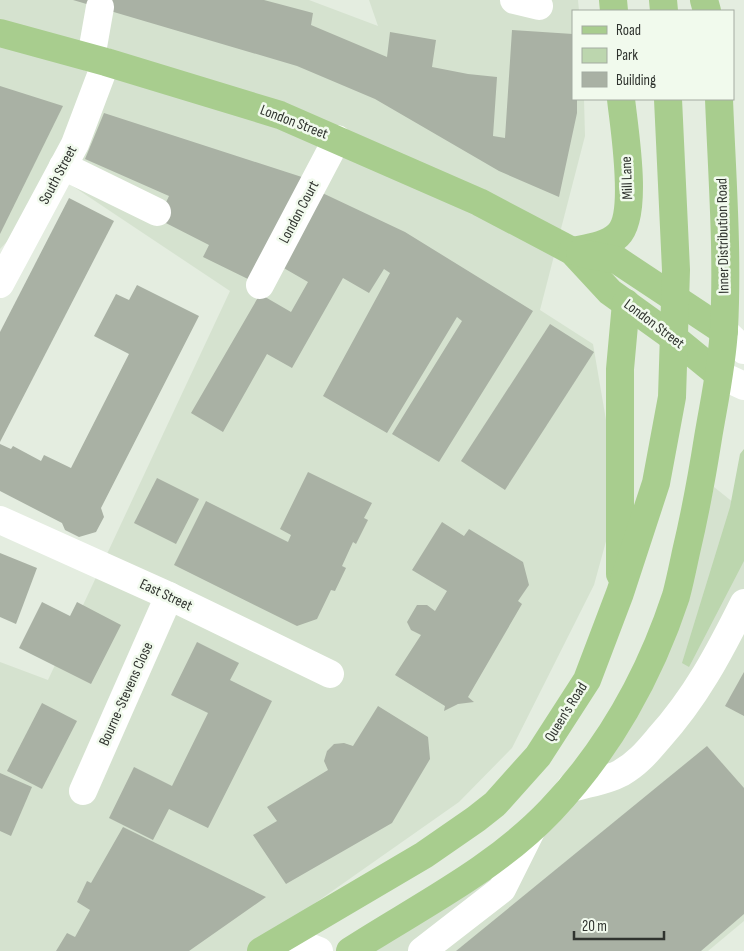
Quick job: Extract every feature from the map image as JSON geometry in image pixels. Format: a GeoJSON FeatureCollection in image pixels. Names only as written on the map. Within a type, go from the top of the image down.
{"type":"FeatureCollection","features":[{"type":"Feature","properties":{"kind":"main road","name":"London Street"},"geometry":{"type":"LineString","coordinates":[[0,33],[98,60],[280,115],[479,202],[572,252],[617,260],[724,331]]}},
{"type":"Feature","properties":{"kind":"main road","name":"Mill Lane"},"geometry":{"type":"LineString","coordinates":[[572,252],[604,244],[619,234],[627,220],[630,196],[621,100]]}},
{"type":"Feature","properties":{"kind":"main road"},"geometry":{"type":"LineString","coordinates":[[668,100],[675,258],[674,338]]}},
{"type":"Feature","properties":{"kind":"main road","name":"Inner Distribution Road"},"geometry":{"type":"LineString","coordinates":[[718,374],[724,331],[725,245],[719,100]]}},
{"type":"Feature","properties":{"kind":"main road","name":"London Street"},"geometry":{"type":"LineString","coordinates":[[572,252],[610,292],[674,338],[718,374]]}},
{"type":"Feature","properties":{"kind":"main road"},"geometry":{"type":"LineString","coordinates":[[620,593],[620,369],[626,303]]}},
{"type":"Feature","properties":{"kind":"main road","name":"Queen's Road"},"geometry":{"type":"LineString","coordinates":[[260,951],[430,851],[476,820],[495,804],[538,756],[587,680],[645,521],[663,453],[672,396],[674,338]]}},
{"type":"Feature","properties":{"kind":"main road"},"geometry":{"type":"LineString","coordinates":[[350,951],[486,865],[511,847],[532,829],[597,756],[629,704],[654,654],[676,595],[703,473],[718,374]]}},
{"type":"Feature","properties":{"kind":"street","name":"South Street"},"geometry":{"type":"LineString","coordinates":[[0,284],[6,255],[75,144],[98,60],[100,7]]}},
{"type":"Feature","properties":{"kind":"street","name":"London Court"},"geometry":{"type":"LineString","coordinates":[[260,285],[337,139]]}},
{"type":"Feature","properties":{"kind":"street"},"geometry":{"type":"LineString","coordinates":[[63,166],[157,212]]}},
{"type":"Feature","properties":{"kind":"street","name":"London Street"},"geometry":{"type":"LineString","coordinates":[[724,331],[744,350]]}},
{"type":"Feature","properties":{"kind":"street","name":"London Street"},"geometry":{"type":"LineString","coordinates":[[718,374],[744,386]]}},
{"type":"Feature","properties":{"kind":"street","name":"East Street"},"geometry":{"type":"LineString","coordinates":[[0,520],[169,596],[330,674]]}},
{"type":"Feature","properties":{"kind":"street","name":"Bourne-Stevens Close"},"geometry":{"type":"LineString","coordinates":[[84,791],[169,596]]}},
{"type":"Feature","properties":{"kind":"street"},"geometry":{"type":"LineString","coordinates":[[570,788],[603,780],[621,773],[639,760],[678,717],[699,686],[744,603]]}},
{"type":"Feature","properties":{"kind":"street"},"geometry":{"type":"LineString","coordinates":[[422,951],[502,889],[532,829]]}},
{"type":"Feature","properties":{"kind":"street"},"geometry":{"type":"LineString","coordinates":[[291,951],[309,947],[319,951]]}},
{"type":"Feature","properties":{"kind":"shaded area"},"geometry":{"type":"Polygon","coordinates":[[[0,0],[309,0],[378,26],[369,0],[578,0],[579,10],[572,10],[572,100],[584,100],[585,136],[540,310],[593,344],[606,420],[611,523],[594,585],[512,748],[459,802],[247,951],[0,951],[0,662],[48,680],[230,291],[65,181],[0,249],[0,0]]]}},
{"type":"Feature","properties":{"kind":"shaded area"},"geometry":{"type":"Polygon","coordinates":[[[714,487],[744,511],[744,921],[708,951],[375,951],[518,861],[688,593],[714,487]]]}},
{"type":"Feature","properties":{"kind":"green space"},"geometry":{"type":"Polygon","coordinates":[[[744,449],[744,561],[689,667],[682,663],[730,507],[740,454],[744,449]]]}},
{"type":"Feature","properties":{"kind":"building"},"geometry":{"type":"Polygon","coordinates":[[[73,0],[264,0],[313,13],[311,25],[387,57],[390,32],[436,40],[432,67],[497,77],[493,136],[505,138],[512,30],[572,34],[572,100],[577,100],[577,113],[559,197],[499,171],[375,99],[297,66],[73,0]]]}},
{"type":"Feature","properties":{"kind":"building"},"geometry":{"type":"Polygon","coordinates":[[[0,86],[63,106],[0,234],[0,86]]]}},
{"type":"Feature","properties":{"kind":"building"},"geometry":{"type":"Polygon","coordinates":[[[104,113],[308,179],[252,281],[203,257],[209,245],[158,219],[169,196],[85,159],[104,113]]]}},
{"type":"Feature","properties":{"kind":"building"},"geometry":{"type":"Polygon","coordinates":[[[316,190],[405,232],[533,311],[439,462],[392,434],[462,321],[457,317],[387,433],[323,396],[390,273],[384,269],[369,293],[343,278],[292,368],[267,354],[223,432],[191,413],[260,294],[291,312],[308,282],[275,263],[316,190]]]}},
{"type":"Feature","properties":{"kind":"building"},"geometry":{"type":"Polygon","coordinates":[[[69,198],[114,221],[0,442],[0,332],[69,198]]]}},
{"type":"Feature","properties":{"kind":"building"},"geometry":{"type":"Polygon","coordinates":[[[137,285],[199,316],[101,508],[104,517],[96,532],[79,537],[65,530],[62,523],[0,491],[0,444],[11,449],[13,446],[41,461],[44,455],[71,468],[129,354],[94,336],[116,294],[129,300],[137,285]]]}},
{"type":"Feature","properties":{"kind":"building"},"geometry":{"type":"Polygon","coordinates":[[[550,324],[594,352],[505,490],[461,461],[550,324]]]}},
{"type":"Feature","properties":{"kind":"building"},"geometry":{"type":"Polygon","coordinates":[[[308,472],[372,503],[364,518],[368,520],[356,544],[353,542],[342,566],[346,568],[335,591],[331,590],[317,619],[297,626],[174,565],[206,501],[288,542],[291,535],[280,529],[308,472]]]}},
{"type":"Feature","properties":{"kind":"building"},"geometry":{"type":"Polygon","coordinates":[[[157,478],[199,499],[176,544],[134,523],[157,478]]]}},
{"type":"Feature","properties":{"kind":"building"},"geometry":{"type":"Polygon","coordinates":[[[442,522],[464,536],[469,529],[523,562],[529,585],[518,601],[522,604],[468,697],[474,702],[458,704],[444,711],[445,706],[395,675],[421,635],[411,630],[407,622],[417,605],[427,605],[435,611],[447,591],[412,570],[442,522]]]}},
{"type":"Feature","properties":{"kind":"building"},"geometry":{"type":"Polygon","coordinates":[[[0,553],[37,568],[16,624],[0,617],[0,553]]]}},
{"type":"Feature","properties":{"kind":"building"},"geometry":{"type":"Polygon","coordinates":[[[42,602],[70,616],[77,602],[121,625],[91,684],[19,648],[42,602]]]}},
{"type":"Feature","properties":{"kind":"building"},"geometry":{"type":"Polygon","coordinates":[[[197,642],[239,663],[230,680],[272,701],[208,828],[169,809],[153,840],[109,818],[134,767],[172,786],[208,713],[171,695],[197,642]]]}},
{"type":"Feature","properties":{"kind":"building"},"geometry":{"type":"Polygon","coordinates":[[[744,672],[744,716],[725,706],[744,672]]]}},
{"type":"Feature","properties":{"kind":"building"},"geometry":{"type":"Polygon","coordinates":[[[42,703],[77,721],[42,789],[7,771],[42,703]]]}},
{"type":"Feature","properties":{"kind":"building"},"geometry":{"type":"Polygon","coordinates":[[[378,706],[428,737],[430,759],[392,823],[286,884],[253,835],[277,821],[267,807],[328,770],[324,761],[327,751],[334,744],[344,743],[353,746],[378,706]]]}},
{"type":"Feature","properties":{"kind":"building"},"geometry":{"type":"Polygon","coordinates":[[[707,746],[744,788],[744,914],[701,951],[456,951],[707,746]]]}},
{"type":"Feature","properties":{"kind":"building"},"geometry":{"type":"Polygon","coordinates":[[[0,773],[32,787],[11,836],[0,831],[0,773]]]}},
{"type":"Feature","properties":{"kind":"building"},"geometry":{"type":"Polygon","coordinates":[[[123,827],[266,897],[189,951],[56,951],[67,933],[75,937],[90,910],[77,902],[87,881],[91,883],[123,827]]]}}]}
